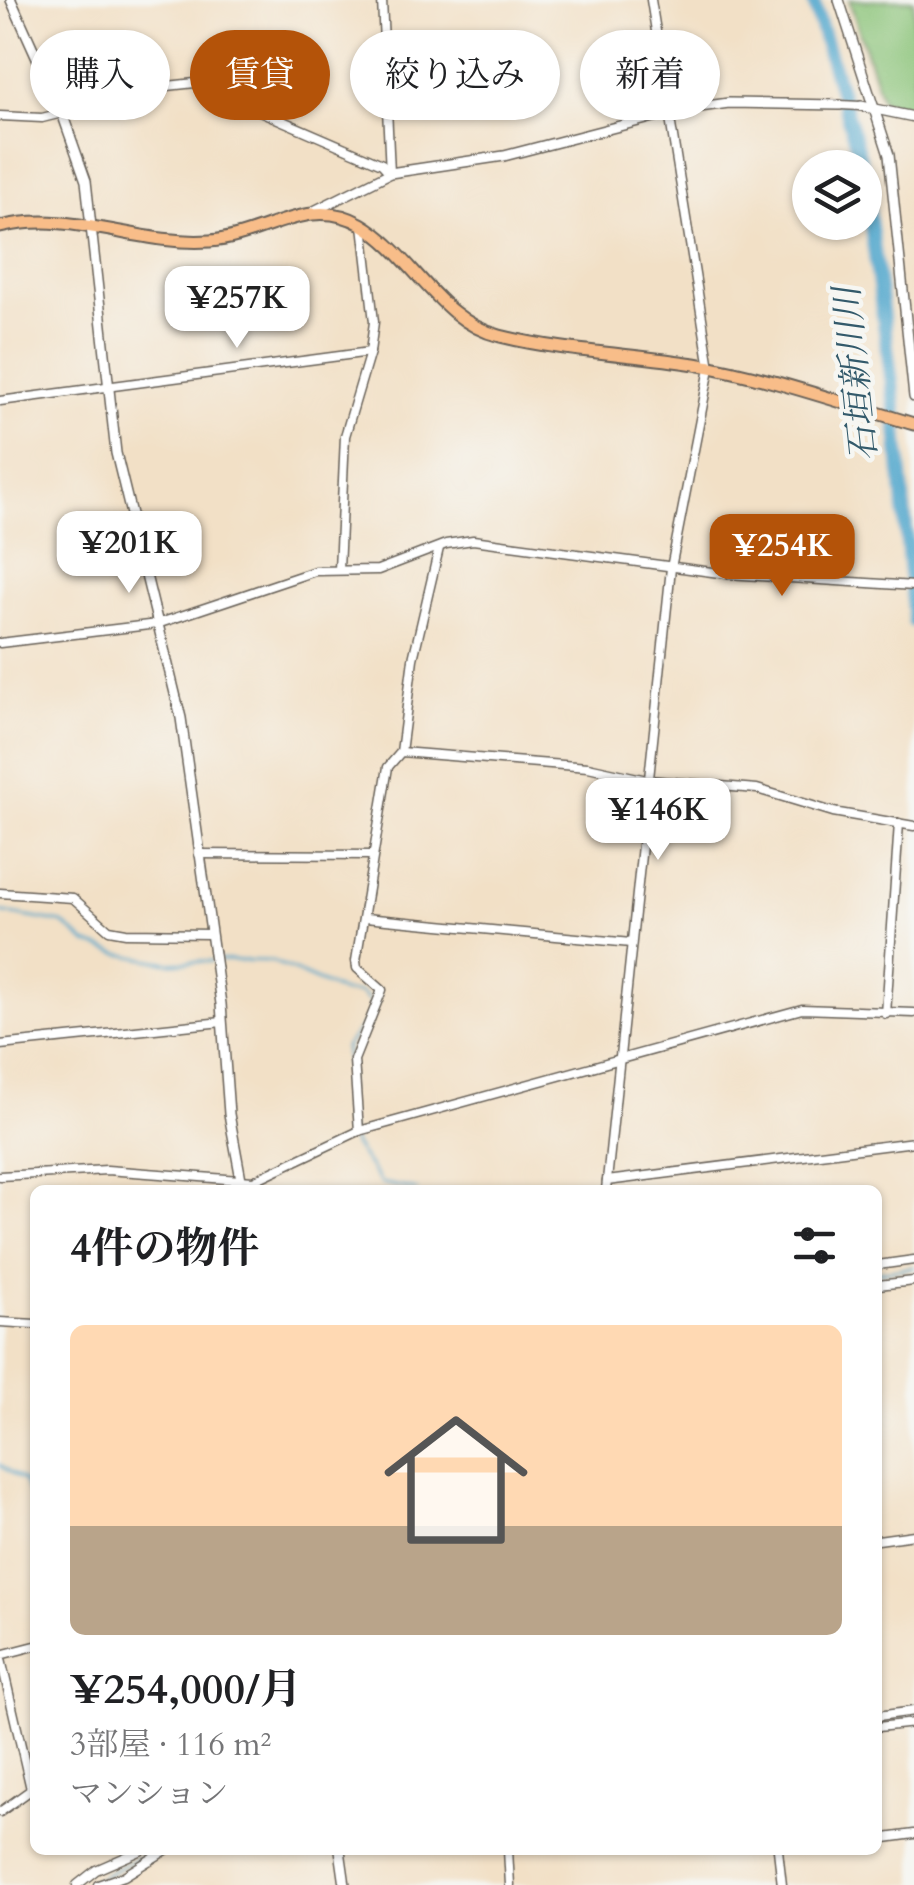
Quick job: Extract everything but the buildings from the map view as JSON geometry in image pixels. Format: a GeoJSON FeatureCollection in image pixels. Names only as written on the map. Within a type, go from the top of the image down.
{"type":"FeatureCollection","features":[{"type":"Feature","properties":{"kind":"main road"},"geometry":{"type":"LineString","coordinates":[[0,227],[24,221],[91,224],[206,241],[249,235],[314,211],[339,214],[363,225],[463,322],[486,332],[710,368],[910,423]]}},
{"type":"Feature","properties":{"kind":"street"},"geometry":{"type":"LineString","coordinates":[[11,0],[30,42]]}},
{"type":"Feature","properties":{"kind":"street"},"geometry":{"type":"LineString","coordinates":[[382,0],[390,173]]}},
{"type":"Feature","properties":{"kind":"street"},"geometry":{"type":"LineString","coordinates":[[652,0],[657,30]]}},
{"type":"Feature","properties":{"kind":"street"},"geometry":{"type":"LineString","coordinates":[[838,0],[889,155],[914,396]]}},
{"type":"Feature","properties":{"kind":"street"},"geometry":{"type":"LineString","coordinates":[[170,86],[195,83],[364,156],[390,173]]}},
{"type":"Feature","properties":{"kind":"street"},"geometry":{"type":"LineString","coordinates":[[720,104],[861,106],[914,118]]}},
{"type":"Feature","properties":{"kind":"street"},"geometry":{"type":"LineString","coordinates":[[0,116],[30,115]]}},
{"type":"Feature","properties":{"kind":"street"},"geometry":{"type":"LineString","coordinates":[[64,120],[86,181],[123,489],[181,718],[222,1022],[229,1114],[242,1185]]}},
{"type":"Feature","properties":{"kind":"street"},"geometry":{"type":"LineString","coordinates":[[314,211],[390,173],[504,156],[640,120]]}},
{"type":"Feature","properties":{"kind":"street"},"geometry":{"type":"LineString","coordinates":[[606,1185],[670,568],[710,368],[671,120]]}},
{"type":"Feature","properties":{"kind":"street"},"geometry":{"type":"LineString","coordinates":[[339,570],[345,436],[370,352],[374,322],[363,225]]}},
{"type":"Feature","properties":{"kind":"street"},"geometry":{"type":"LineString","coordinates":[[0,401],[370,352]]}},
{"type":"Feature","properties":{"kind":"street"},"geometry":{"type":"LineString","coordinates":[[0,644],[157,624],[314,571],[400,565],[439,548],[472,540],[670,568],[791,580],[914,586]]}},
{"type":"Feature","properties":{"kind":"street"},"geometry":{"type":"LineString","coordinates":[[359,1131],[354,1060],[382,990],[357,968],[388,767],[401,752],[413,659],[439,548]]}},
{"type":"Feature","properties":{"kind":"street"},"geometry":{"type":"LineString","coordinates":[[401,752],[588,767],[647,780],[758,789],[834,812],[914,826]]}},
{"type":"Feature","properties":{"kind":"street"},"geometry":{"type":"LineString","coordinates":[[886,1014],[900,823]]}},
{"type":"Feature","properties":{"kind":"street"},"geometry":{"type":"LineString","coordinates":[[199,854],[373,855]]}},
{"type":"Feature","properties":{"kind":"street"},"geometry":{"type":"LineString","coordinates":[[0,893],[73,898],[109,930],[210,934]]}},
{"type":"Feature","properties":{"kind":"street"},"geometry":{"type":"LineString","coordinates":[[364,918],[631,942]]}},
{"type":"Feature","properties":{"kind":"street"},"geometry":{"type":"LineString","coordinates":[[244,1185],[359,1131],[802,1010],[914,1013]]}},
{"type":"Feature","properties":{"kind":"street"},"geometry":{"type":"LineString","coordinates":[[0,1044],[222,1022]]}},
{"type":"Feature","properties":{"kind":"street"},"geometry":{"type":"LineString","coordinates":[[613,1185],[914,1142]]}},
{"type":"Feature","properties":{"kind":"street"},"geometry":{"type":"LineString","coordinates":[[0,1176],[107,1170],[234,1185]]}},
{"type":"Feature","properties":{"kind":"street"},"geometry":{"type":"LineString","coordinates":[[882,1264],[914,1260]]}},
{"type":"Feature","properties":{"kind":"street"},"geometry":{"type":"LineString","coordinates":[[882,1285],[914,1281]]}},
{"type":"Feature","properties":{"kind":"street"},"geometry":{"type":"LineString","coordinates":[[0,1322],[30,1324]]}},
{"type":"Feature","properties":{"kind":"street"},"geometry":{"type":"LineString","coordinates":[[882,1539],[914,1535]]}},
{"type":"Feature","properties":{"kind":"street"},"geometry":{"type":"LineString","coordinates":[[30,1647],[0,1655],[30,1776]]}},
{"type":"Feature","properties":{"kind":"street"},"geometry":{"type":"LineString","coordinates":[[882,1715],[914,1711]]}},
{"type":"Feature","properties":{"kind":"street"},"geometry":{"type":"LineString","coordinates":[[882,1727],[914,1723]]}},
{"type":"Feature","properties":{"kind":"street"},"geometry":{"type":"LineString","coordinates":[[0,1812],[30,1790]]}},
{"type":"Feature","properties":{"kind":"street"},"geometry":{"type":"LineString","coordinates":[[882,1838],[914,1834]]}},
{"type":"Feature","properties":{"kind":"street"},"geometry":{"type":"LineString","coordinates":[[77,1885],[96,1870],[130,1855]]}},
{"type":"Feature","properties":{"kind":"street"},"geometry":{"type":"LineString","coordinates":[[98,1885],[124,1876],[158,1855]]}},
{"type":"Feature","properties":{"kind":"street"},"geometry":{"type":"LineString","coordinates":[[341,1855],[345,1885]]}},
{"type":"Feature","properties":{"kind":"street"},"geometry":{"type":"LineString","coordinates":[[508,1855],[510,1885]]}},
{"type":"Feature","properties":{"kind":"street"},"geometry":{"type":"LineString","coordinates":[[778,1855],[782,1885]]}},
{"type":"Feature","properties":{"kind":"green space"},"geometry":{"type":"Polygon","coordinates":[[[849,0],[914,0],[914,110],[882,101],[849,0]]]}},
{"type":"Feature","properties":{"kind":"waterway","name":"石垣新川川"},"geometry":{"type":"LineString","coordinates":[[813,0],[858,150]]}},
{"type":"Feature","properties":{"kind":"waterway","name":"石垣新川川"},"geometry":{"type":"LineString","coordinates":[[873,240],[895,406],[914,621]]}},
{"type":"Feature","properties":{"kind":"waterway"},"geometry":{"type":"LineString","coordinates":[[0,912],[63,923],[86,943],[119,954],[169,963],[212,961]]}},
{"type":"Feature","properties":{"kind":"waterway"},"geometry":{"type":"LineString","coordinates":[[220,960],[272,961],[343,992],[361,993],[373,1006]]}},
{"type":"Feature","properties":{"kind":"waterway"},"geometry":{"type":"LineString","coordinates":[[366,1022],[345,1047],[348,1073],[344,1108],[354,1145],[381,1183],[392,1185]]}},
{"type":"Feature","properties":{"kind":"waterway"},"geometry":{"type":"LineString","coordinates":[[882,1271],[914,1267]]}},
{"type":"Feature","properties":{"kind":"waterway"},"geometry":{"type":"LineString","coordinates":[[0,1465],[24,1481],[30,1497]]}},
{"type":"Feature","properties":{"kind":"waterway"},"geometry":{"type":"LineString","coordinates":[[882,1720],[914,1716]]}},
{"type":"Feature","properties":{"kind":"waterway"},"geometry":{"type":"LineString","coordinates":[[86,1885],[143,1855]]}}]}
